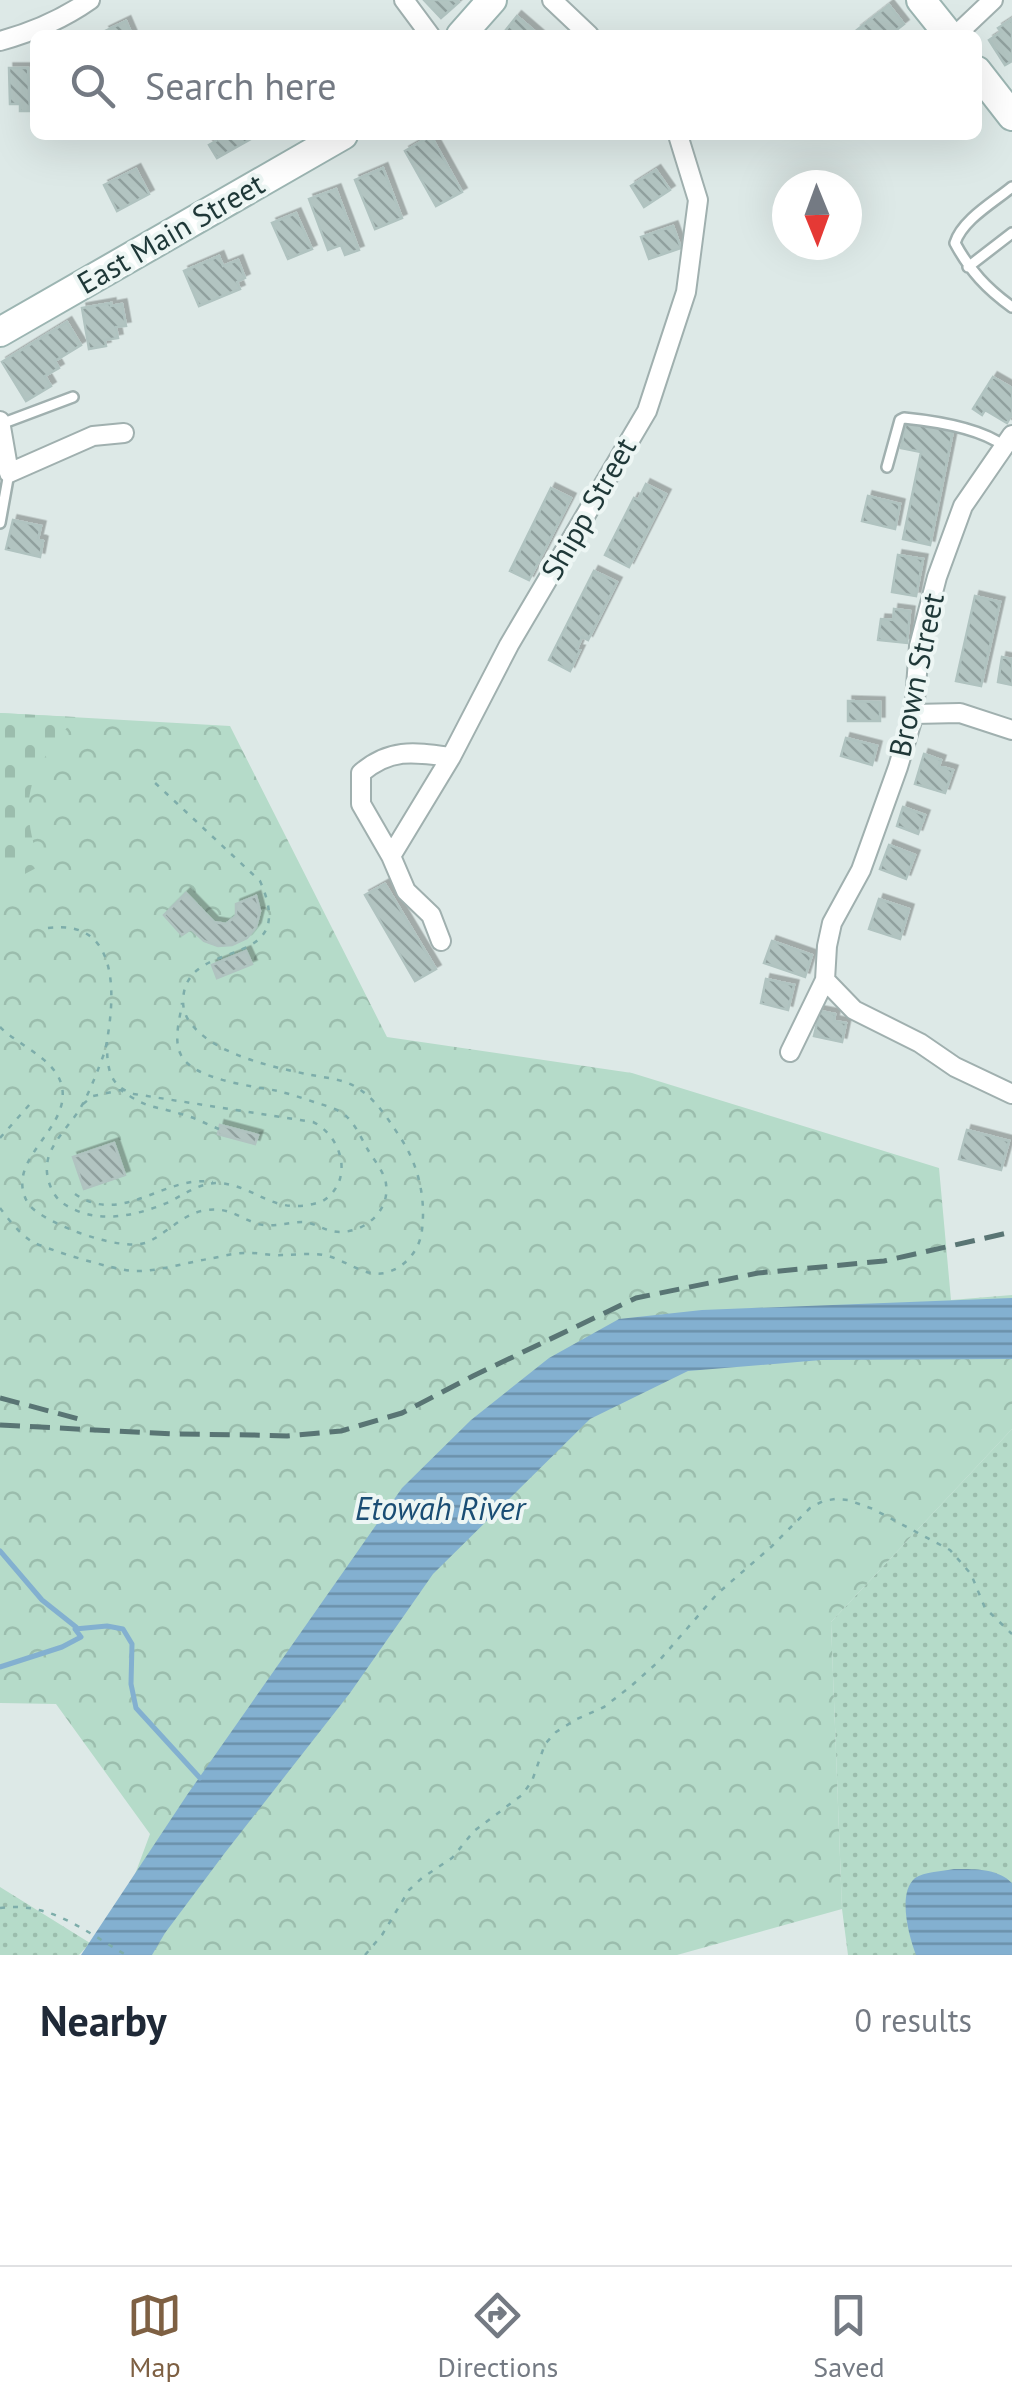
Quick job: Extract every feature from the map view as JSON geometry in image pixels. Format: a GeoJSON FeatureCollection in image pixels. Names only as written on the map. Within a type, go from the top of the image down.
{"type":"FeatureCollection","features":[{"type":"Feature","properties":{"kind":"main road"},"geometry":{"type":"LineString","coordinates":[[465,30],[492,0]]}},
{"type":"Feature","properties":{"kind":"main road"},"geometry":{"type":"LineString","coordinates":[[921,0],[948,30]]}},
{"type":"Feature","properties":{"kind":"main road"},"geometry":{"type":"LineString","coordinates":[[982,77],[1009,107]]}},
{"type":"Feature","properties":{"kind":"main road","name":"East Main Street"},"geometry":{"type":"LineString","coordinates":[[0,332],[334,140]]}},
{"type":"Feature","properties":{"kind":"street"},"geometry":{"type":"LineString","coordinates":[[33,30],[68,16],[90,0]]}},
{"type":"Feature","properties":{"kind":"street"},"geometry":{"type":"LineString","coordinates":[[404,0],[426,30]]}},
{"type":"Feature","properties":{"kind":"street"},"geometry":{"type":"LineString","coordinates":[[552,0],[584,30]]}},
{"type":"Feature","properties":{"kind":"street"},"geometry":{"type":"LineString","coordinates":[[958,30],[993,0]]}},
{"type":"Feature","properties":{"kind":"street"},"geometry":{"type":"LineString","coordinates":[[0,40],[30,31]]}},
{"type":"Feature","properties":{"kind":"street","name":"Shipp Street"},"geometry":{"type":"LineString","coordinates":[[391,856],[647,411],[686,292],[698,200],[680,140]]}},
{"type":"Feature","properties":{"kind":"street"},"geometry":{"type":"LineString","coordinates":[[0,423],[10,473],[94,436],[124,433]]}},
{"type":"Feature","properties":{"kind":"street","name":"Brown Street"},"geometry":{"type":"LineString","coordinates":[[790,1052],[825,980],[832,923],[861,870],[876,832],[914,714],[918,646],[937,578],[963,506],[1008,440]]}},
{"type":"Feature","properties":{"kind":"street"},"geometry":{"type":"LineString","coordinates":[[914,714],[960,713],[1012,730]]}},
{"type":"Feature","properties":{"kind":"street"},"geometry":{"type":"LineString","coordinates":[[442,941],[431,915],[406,892],[391,856],[361,804],[361,773],[378,758],[423,754],[451,757]]}},
{"type":"Feature","properties":{"kind":"street"},"geometry":{"type":"LineString","coordinates":[[825,980],[854,1010],[1012,1094]]}},
{"type":"Feature","properties":{"kind":"lane"},"geometry":{"type":"LineString","coordinates":[[1012,187],[957,235],[955,244],[987,289],[1012,307]]}},
{"type":"Feature","properties":{"kind":"lane"},"geometry":{"type":"LineString","coordinates":[[968,267],[1012,234]]}},
{"type":"Feature","properties":{"kind":"lane"},"geometry":{"type":"LineString","coordinates":[[0,423],[73,397]]}},
{"type":"Feature","properties":{"kind":"lane"},"geometry":{"type":"LineString","coordinates":[[887,467],[896,428],[904,418],[1008,440]]}},
{"type":"Feature","properties":{"kind":"lane"},"geometry":{"type":"LineString","coordinates":[[0,523],[10,473]]}},
{"type":"Feature","properties":{"kind":"path"},"geometry":{"type":"LineString","coordinates":[[0,1027],[50,1066],[60,1082],[58,1112],[22,1160],[18,1176],[20,1191],[28,1204],[67,1228],[134,1245],[147,1242],[184,1217],[204,1210],[225,1209],[260,1224],[312,1223],[341,1232],[360,1228],[375,1219],[384,1205],[387,1182],[348,1117],[334,1108],[283,1092],[218,1079],[183,1060],[178,1050],[186,983],[210,961],[251,946],[266,928],[270,915],[260,881],[153,780]]}},
{"type":"Feature","properties":{"kind":"path"},"geometry":{"type":"LineString","coordinates":[[48,928],[84,932],[103,950],[112,983],[110,1026],[96,1076],[48,1159],[48,1181],[62,1204],[96,1217],[116,1218],[168,1202],[206,1184],[219,1183]]}},
{"type":"Feature","properties":{"kind":"path"},"geometry":{"type":"LineString","coordinates":[[0,1208],[30,1240],[132,1271],[246,1252],[327,1256],[368,1273],[385,1272],[402,1265],[412,1255],[422,1240],[423,1221],[415,1164],[378,1105],[348,1083],[266,1064],[227,1050],[188,1019],[182,1001]]}},
{"type":"Feature","properties":{"kind":"path"},"geometry":{"type":"LineString","coordinates":[[107,1042],[107,1066],[121,1090],[151,1108],[219,1128]]}},
{"type":"Feature","properties":{"kind":"path"},"geometry":{"type":"LineString","coordinates":[[75,1194],[84,1200],[113,1206],[152,1196],[178,1183],[200,1180],[244,1190],[276,1204],[302,1206],[324,1201],[334,1191],[342,1167],[333,1138],[312,1122],[121,1090],[93,1096],[82,1105]]}},
{"type":"Feature","properties":{"kind":"path"},"geometry":{"type":"LineString","coordinates":[[0,1138],[30,1104]]}},
{"type":"Feature","properties":{"kind":"path"},"geometry":{"type":"LineString","coordinates":[[365,1955],[382,1936],[410,1890],[452,1858],[474,1831],[522,1794],[532,1781],[545,1744],[556,1732],[604,1707],[630,1687],[658,1662],[717,1594],[810,1508],[823,1501],[848,1500],[873,1509],[950,1550],[971,1574],[986,1608],[1012,1634]]}},
{"type":"Feature","properties":{"kind":"path"},"geometry":{"type":"LineString","coordinates":[[0,1908],[33,1907],[56,1914],[126,1955]]}},
{"type":"Feature","properties":{"kind":"green space"},"geometry":{"type":"Polygon","coordinates":[[[0,713],[230,726],[387,1037],[632,1073],[939,1168],[951,1300],[1012,1295],[1012,1429],[831,1622],[842,1909],[677,1955],[105,1955],[150,1834],[56,1704],[0,1703],[0,713]]]}},
{"type":"Feature","properties":{"kind":"green space"},"geometry":{"type":"Polygon","coordinates":[[[0,713],[76,717],[47,754],[32,786],[29,820],[40,866],[0,887],[0,713]]]}},
{"type":"Feature","properties":{"kind":"green space"},"geometry":{"type":"Polygon","coordinates":[[[1012,1429],[1012,1955],[848,1955],[842,1909],[831,1622],[1012,1429]]]}},
{"type":"Feature","properties":{"kind":"green space"},"geometry":{"type":"Polygon","coordinates":[[[0,1887],[90,1943],[79,1955],[0,1955],[0,1887]]]}},
{"type":"Feature","properties":{"kind":"water","name":"Etowah River"},"geometry":{"type":"Polygon","coordinates":[[[1012,1298],[1012,1359],[821,1360],[688,1371],[590,1419],[433,1574],[350,1693],[224,1854],[152,1955],[81,1955],[187,1795],[402,1488],[471,1420],[549,1358],[619,1319],[702,1310],[1012,1298]]]}},
{"type":"Feature","properties":{"kind":"water"},"geometry":{"type":"Polygon","coordinates":[[[954,1869],[992,1872],[1012,1883],[1012,1955],[916,1955],[906,1915],[910,1885],[923,1874],[954,1869]]]}},
{"type":"Feature","properties":{"kind":"building"},"geometry":{"type":"Polygon","coordinates":[[[424,0],[457,0],[459,2],[441,18],[424,0]]]}},
{"type":"Feature","properties":{"kind":"building"},"geometry":{"type":"Polygon","coordinates":[[[889,5],[904,24],[896,30],[857,30],[889,5]]]}},
{"type":"Feature","properties":{"kind":"building"},"geometry":{"type":"Polygon","coordinates":[[[517,16],[533,30],[506,30],[517,16]]]}},
{"type":"Feature","properties":{"kind":"building"},"geometry":{"type":"Polygon","coordinates":[[[1012,19],[1012,61],[1005,65],[989,40],[1012,19]]]}},
{"type":"Feature","properties":{"kind":"building"},"geometry":{"type":"Polygon","coordinates":[[[126,21],[130,30],[107,30],[126,21]]]}},
{"type":"Feature","properties":{"kind":"building"},"geometry":{"type":"Polygon","coordinates":[[[9,68],[28,68],[30,111],[20,111],[20,104],[10,104],[9,68]]]}},
{"type":"Feature","properties":{"kind":"building"},"geometry":{"type":"Polygon","coordinates":[[[249,140],[217,158],[209,145],[216,141],[249,140]]]}},
{"type":"Feature","properties":{"kind":"building"},"geometry":{"type":"Polygon","coordinates":[[[424,140],[433,140],[462,192],[436,206],[405,151],[424,140]]]}},
{"type":"Feature","properties":{"kind":"building"},"geometry":{"type":"Polygon","coordinates":[[[383,168],[402,218],[375,229],[355,180],[383,168]]]}},
{"type":"Feature","properties":{"kind":"building"},"geometry":{"type":"Polygon","coordinates":[[[136,169],[149,194],[117,211],[104,185],[136,169]]]}},
{"type":"Feature","properties":{"kind":"building"},"geometry":{"type":"Polygon","coordinates":[[[656,170],[670,190],[644,207],[631,186],[656,170]]]}},
{"type":"Feature","properties":{"kind":"building"},"geometry":{"type":"Polygon","coordinates":[[[336,189],[359,250],[345,255],[341,245],[328,250],[309,199],[336,189]]]}},
{"type":"Feature","properties":{"kind":"building"},"geometry":{"type":"Polygon","coordinates":[[[296,213],[312,249],[288,259],[272,223],[296,213]]]}},
{"type":"Feature","properties":{"kind":"building"},"geometry":{"type":"Polygon","coordinates":[[[673,226],[681,248],[649,259],[641,237],[673,226]]]}},
{"type":"Feature","properties":{"kind":"building"},"geometry":{"type":"Polygon","coordinates":[[[219,256],[223,266],[238,260],[245,278],[237,282],[240,289],[199,306],[184,271],[219,256]]]}},
{"type":"Feature","properties":{"kind":"building"},"geometry":{"type":"Polygon","coordinates":[[[122,304],[126,326],[116,327],[118,338],[105,340],[106,346],[89,349],[82,308],[122,304]]]}},
{"type":"Feature","properties":{"kind":"building"},"geometry":{"type":"Polygon","coordinates":[[[67,322],[81,345],[55,361],[59,368],[45,376],[51,386],[26,401],[2,362],[67,322]]]}},
{"type":"Feature","properties":{"kind":"building"},"geometry":{"type":"Polygon","coordinates":[[[993,377],[1012,388],[1012,414],[1007,423],[985,410],[982,415],[973,409],[993,377]]]}},
{"type":"Feature","properties":{"kind":"building"},"geometry":{"type":"Polygon","coordinates":[[[906,422],[953,431],[930,545],[903,539],[921,452],[901,448],[906,422]]]}},
{"type":"Feature","properties":{"kind":"building"},"geometry":{"type":"Polygon","coordinates":[[[646,484],[666,494],[629,567],[605,555],[634,498],[638,500],[646,484]]]}},
{"type":"Feature","properties":{"kind":"building"},"geometry":{"type":"Polygon","coordinates":[[[551,488],[571,498],[529,580],[510,571],[551,488]]]}},
{"type":"Feature","properties":{"kind":"building"},"geometry":{"type":"Polygon","coordinates":[[[868,496],[900,504],[895,529],[862,521],[868,496]]]}},
{"type":"Feature","properties":{"kind":"building"},"geometry":{"type":"Polygon","coordinates":[[[13,520],[41,526],[40,557],[6,549],[13,520]]]}},
{"type":"Feature","properties":{"kind":"building"},"geometry":{"type":"Polygon","coordinates":[[[898,555],[923,559],[916,596],[892,592],[898,555]]]}},
{"type":"Feature","properties":{"kind":"building"},"geometry":{"type":"Polygon","coordinates":[[[594,571],[617,582],[588,640],[582,637],[570,671],[549,660],[594,571]]]}},
{"type":"Feature","properties":{"kind":"building"},"geometry":{"type":"Polygon","coordinates":[[[975,596],[1000,602],[981,686],[956,681],[975,596]]]}},
{"type":"Feature","properties":{"kind":"building"},"geometry":{"type":"Polygon","coordinates":[[[894,609],[910,611],[907,643],[878,640],[881,619],[893,620],[894,609]]]}},
{"type":"Feature","properties":{"kind":"building"},"geometry":{"type":"Polygon","coordinates":[[[1002,657],[1012,659],[1012,685],[998,682],[1002,657]]]}},
{"type":"Feature","properties":{"kind":"building"},"geometry":{"type":"Polygon","coordinates":[[[848,701],[880,702],[880,721],[848,721],[848,701]]]}},
{"type":"Feature","properties":{"kind":"building"},"geometry":{"type":"Polygon","coordinates":[[[846,738],[877,746],[872,765],[841,756],[846,738]]]}},
{"type":"Feature","properties":{"kind":"building"},"geometry":{"type":"Polygon","coordinates":[[[924,754],[941,760],[939,766],[953,770],[945,793],[915,784],[924,754]]]}},
{"type":"Feature","properties":{"kind":"building"},"geometry":{"type":"Polygon","coordinates":[[[903,807],[925,815],[918,834],[897,826],[903,807]]]}},
{"type":"Feature","properties":{"kind":"building"},"geometry":{"type":"Polygon","coordinates":[[[889,845],[915,855],[906,879],[880,869],[889,845]]]}},
{"type":"Feature","properties":{"kind":"building"},"geometry":{"type":"Polygon","coordinates":[[[385,884],[436,969],[415,981],[365,895],[385,884]]]}},
{"type":"Feature","properties":{"kind":"building"},"geometry":{"type":"Polygon","coordinates":[[[186,893],[214,922],[226,924],[236,916],[236,904],[256,896],[260,911],[256,927],[247,938],[232,945],[204,941],[191,929],[182,935],[164,915],[186,893]]]}},
{"type":"Feature","properties":{"kind":"building"},"geometry":{"type":"Polygon","coordinates":[[[879,899],[909,909],[900,939],[869,929],[879,899]]]}},
{"type":"Feature","properties":{"kind":"building"},"geometry":{"type":"Polygon","coordinates":[[[772,941],[812,955],[805,977],[764,963],[772,941]]]}},
{"type":"Feature","properties":{"kind":"building"},"geometry":{"type":"Polygon","coordinates":[[[246,951],[252,964],[217,978],[212,965],[246,951]]]}},
{"type":"Feature","properties":{"kind":"building"},"geometry":{"type":"Polygon","coordinates":[[[766,979],[794,985],[788,1010],[761,1003],[766,979]]]}},
{"type":"Feature","properties":{"kind":"building"},"geometry":{"type":"Polygon","coordinates":[[[820,1011],[835,1014],[834,1021],[846,1023],[842,1042],[814,1036],[820,1011]]]}},
{"type":"Feature","properties":{"kind":"building"},"geometry":{"type":"Polygon","coordinates":[[[220,1125],[258,1135],[255,1144],[218,1134],[220,1125]]]}},
{"type":"Feature","properties":{"kind":"building"},"geometry":{"type":"Polygon","coordinates":[[[967,1130],[1009,1141],[1001,1170],[959,1159],[967,1130]]]}},
{"type":"Feature","properties":{"kind":"building"},"geometry":{"type":"Polygon","coordinates":[[[114,1143],[125,1175],[84,1189],[73,1157],[114,1143]]]}},
{"type":"Feature","properties":{"kind":"waterway"},"geometry":{"type":"LineString","coordinates":[[0,1551],[42,1600],[76,1627],[81,1637],[0,1667]]}},
{"type":"Feature","properties":{"kind":"waterway"},"geometry":{"type":"LineString","coordinates":[[75,1629],[123,1629],[132,1644],[131,1684],[136,1708],[200,1778]]}},
{"type":"Feature","properties":{"kind":"railway"},"geometry":{"type":"LineString","coordinates":[[0,1425],[173,1434],[287,1436],[341,1431],[402,1413],[636,1298],[758,1273],[884,1261],[1012,1232]]}},
{"type":"Feature","properties":{"kind":"railway"},"geometry":{"type":"LineString","coordinates":[[0,1398],[79,1419]]}}]}
